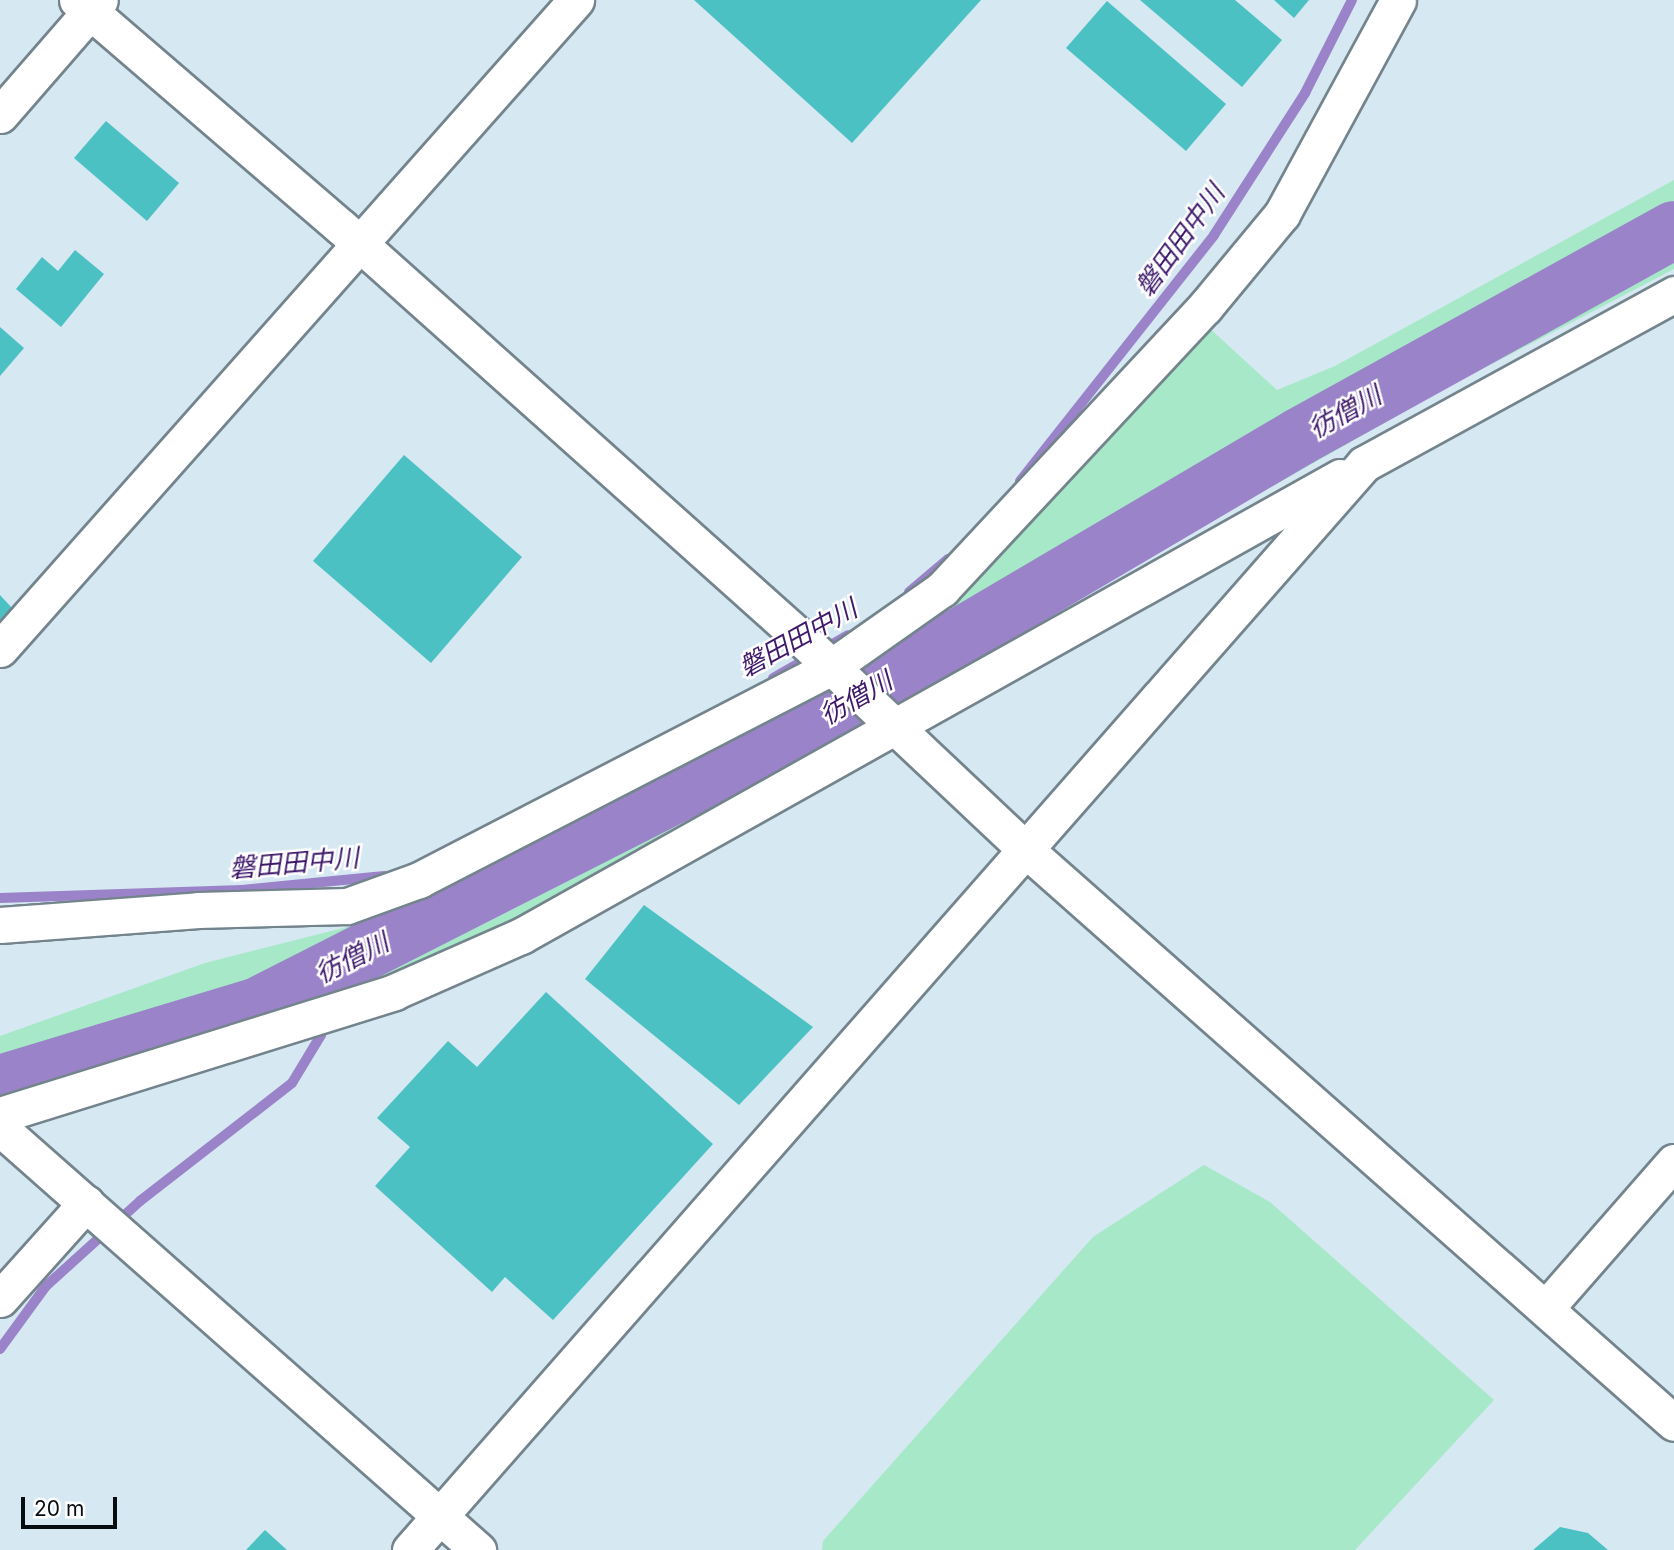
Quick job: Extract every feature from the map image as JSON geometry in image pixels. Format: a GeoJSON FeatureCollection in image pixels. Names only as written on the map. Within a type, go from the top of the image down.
{"type":"FeatureCollection","features":[{"type":"Feature","properties":{"kind":"street"},"geometry":{"type":"LineString","coordinates":[[0,649],[576,0]]}},
{"type":"Feature","properties":{"kind":"street"},"geometry":{"type":"LineString","coordinates":[[0,925],[198,910],[347,906],[419,880],[831,667],[942,589],[1205,307],[1282,214],[1398,0]]}},
{"type":"Feature","properties":{"kind":"street"},"geometry":{"type":"LineString","coordinates":[[0,114],[89,4],[831,667],[1025,849],[1674,1423]]}},
{"type":"Feature","properties":{"kind":"street"},"geometry":{"type":"LineString","coordinates":[[0,1115],[394,992],[521,936],[894,724],[1674,294]]}},
{"type":"Feature","properties":{"kind":"street"},"geometry":{"type":"LineString","coordinates":[[410,1550],[1363,464]]}},
{"type":"Feature","properties":{"kind":"street"},"geometry":{"type":"LineString","coordinates":[[0,1128],[478,1550]]}},
{"type":"Feature","properties":{"kind":"street"},"geometry":{"type":"LineString","coordinates":[[1546,1308],[1674,1162]]}},
{"type":"Feature","properties":{"kind":"street"},"geometry":{"type":"LineString","coordinates":[[0,1299],[86,1203]]}},
{"type":"Feature","properties":{"kind":"green space"},"geometry":{"type":"Polygon","coordinates":[[[1674,180],[1674,269],[1444,389],[709,806],[549,904],[491,949],[0,1115],[0,1036],[205,963],[383,918],[674,748],[831,667],[1207,326],[1277,390],[1335,366],[1674,180]]]}},
{"type":"Feature","properties":{"kind":"green space"},"geometry":{"type":"Polygon","coordinates":[[[1204,1165],[1270,1202],[1494,1400],[1355,1550],[822,1550],[823,1541],[1093,1237],[1204,1165]]]}},
{"type":"Feature","properties":{"kind":"building"},"geometry":{"type":"Polygon","coordinates":[[[694,0],[981,0],[852,143],[694,0]]]}},
{"type":"Feature","properties":{"kind":"building"},"geometry":{"type":"Polygon","coordinates":[[[1140,0],[1235,0],[1282,40],[1242,87],[1140,0]]]}},
{"type":"Feature","properties":{"kind":"building"},"geometry":{"type":"Polygon","coordinates":[[[1274,0],[1309,0],[1294,18],[1274,0]]]}},
{"type":"Feature","properties":{"kind":"building"},"geometry":{"type":"Polygon","coordinates":[[[1107,1],[1226,104],[1186,151],[1066,48],[1107,1]]]}},
{"type":"Feature","properties":{"kind":"building"},"geometry":{"type":"Polygon","coordinates":[[[106,121],[179,183],[147,221],[74,158],[106,121]]]}},
{"type":"Feature","properties":{"kind":"building"},"geometry":{"type":"Polygon","coordinates":[[[75,250],[104,274],[61,327],[16,289],[42,257],[58,271],[75,250]]]}},
{"type":"Feature","properties":{"kind":"building"},"geometry":{"type":"Polygon","coordinates":[[[0,327],[24,348],[0,376],[0,327]]]}},
{"type":"Feature","properties":{"kind":"building"},"geometry":{"type":"Polygon","coordinates":[[[404,455],[522,557],[431,663],[313,561],[404,455]]]}},
{"type":"Feature","properties":{"kind":"building"},"geometry":{"type":"Polygon","coordinates":[[[0,595],[12,608],[0,621],[0,595]]]}},
{"type":"Feature","properties":{"kind":"building"},"geometry":{"type":"Polygon","coordinates":[[[644,905],[813,1027],[739,1105],[585,979],[644,905]]]}},
{"type":"Feature","properties":{"kind":"building"},"geometry":{"type":"Polygon","coordinates":[[[546,992],[713,1144],[553,1320],[505,1277],[492,1292],[375,1186],[410,1147],[377,1118],[448,1041],[477,1067],[546,992]]]}},
{"type":"Feature","properties":{"kind":"building"},"geometry":{"type":"Polygon","coordinates":[[[1560,1527],[1588,1533],[1608,1550],[1533,1550],[1560,1527]]]}},
{"type":"Feature","properties":{"kind":"building"},"geometry":{"type":"Polygon","coordinates":[[[265,1530],[287,1550],[246,1550],[265,1530]]]}},
{"type":"Feature","properties":{"kind":"waterway","name":"磐田田中川"},"geometry":{"type":"LineString","coordinates":[[1020,481],[1214,235],[1305,93],[1352,0]]}},
{"type":"Feature","properties":{"kind":"waterway","name":"彷僧川"},"geometry":{"type":"LineString","coordinates":[[0,1084],[258,1006],[809,726],[1299,437],[1674,230]]}},
{"type":"Feature","properties":{"kind":"waterway","name":"磐田田中川"},"geometry":{"type":"LineString","coordinates":[[909,592],[948,559]]}},
{"type":"Feature","properties":{"kind":"waterway","name":"磐田田中川"},"geometry":{"type":"LineString","coordinates":[[773,678],[848,635]]}},
{"type":"Feature","properties":{"kind":"waterway","name":"磐田田中川"},"geometry":{"type":"LineString","coordinates":[[0,898],[242,890],[384,876]]}},
{"type":"Feature","properties":{"kind":"waterway"},"geometry":{"type":"LineString","coordinates":[[323,1008],[325,968]]}},
{"type":"Feature","properties":{"kind":"waterway"},"geometry":{"type":"LineString","coordinates":[[0,1349],[46,1286],[140,1201],[292,1083],[321,1035],[322,1023]]}}]}
